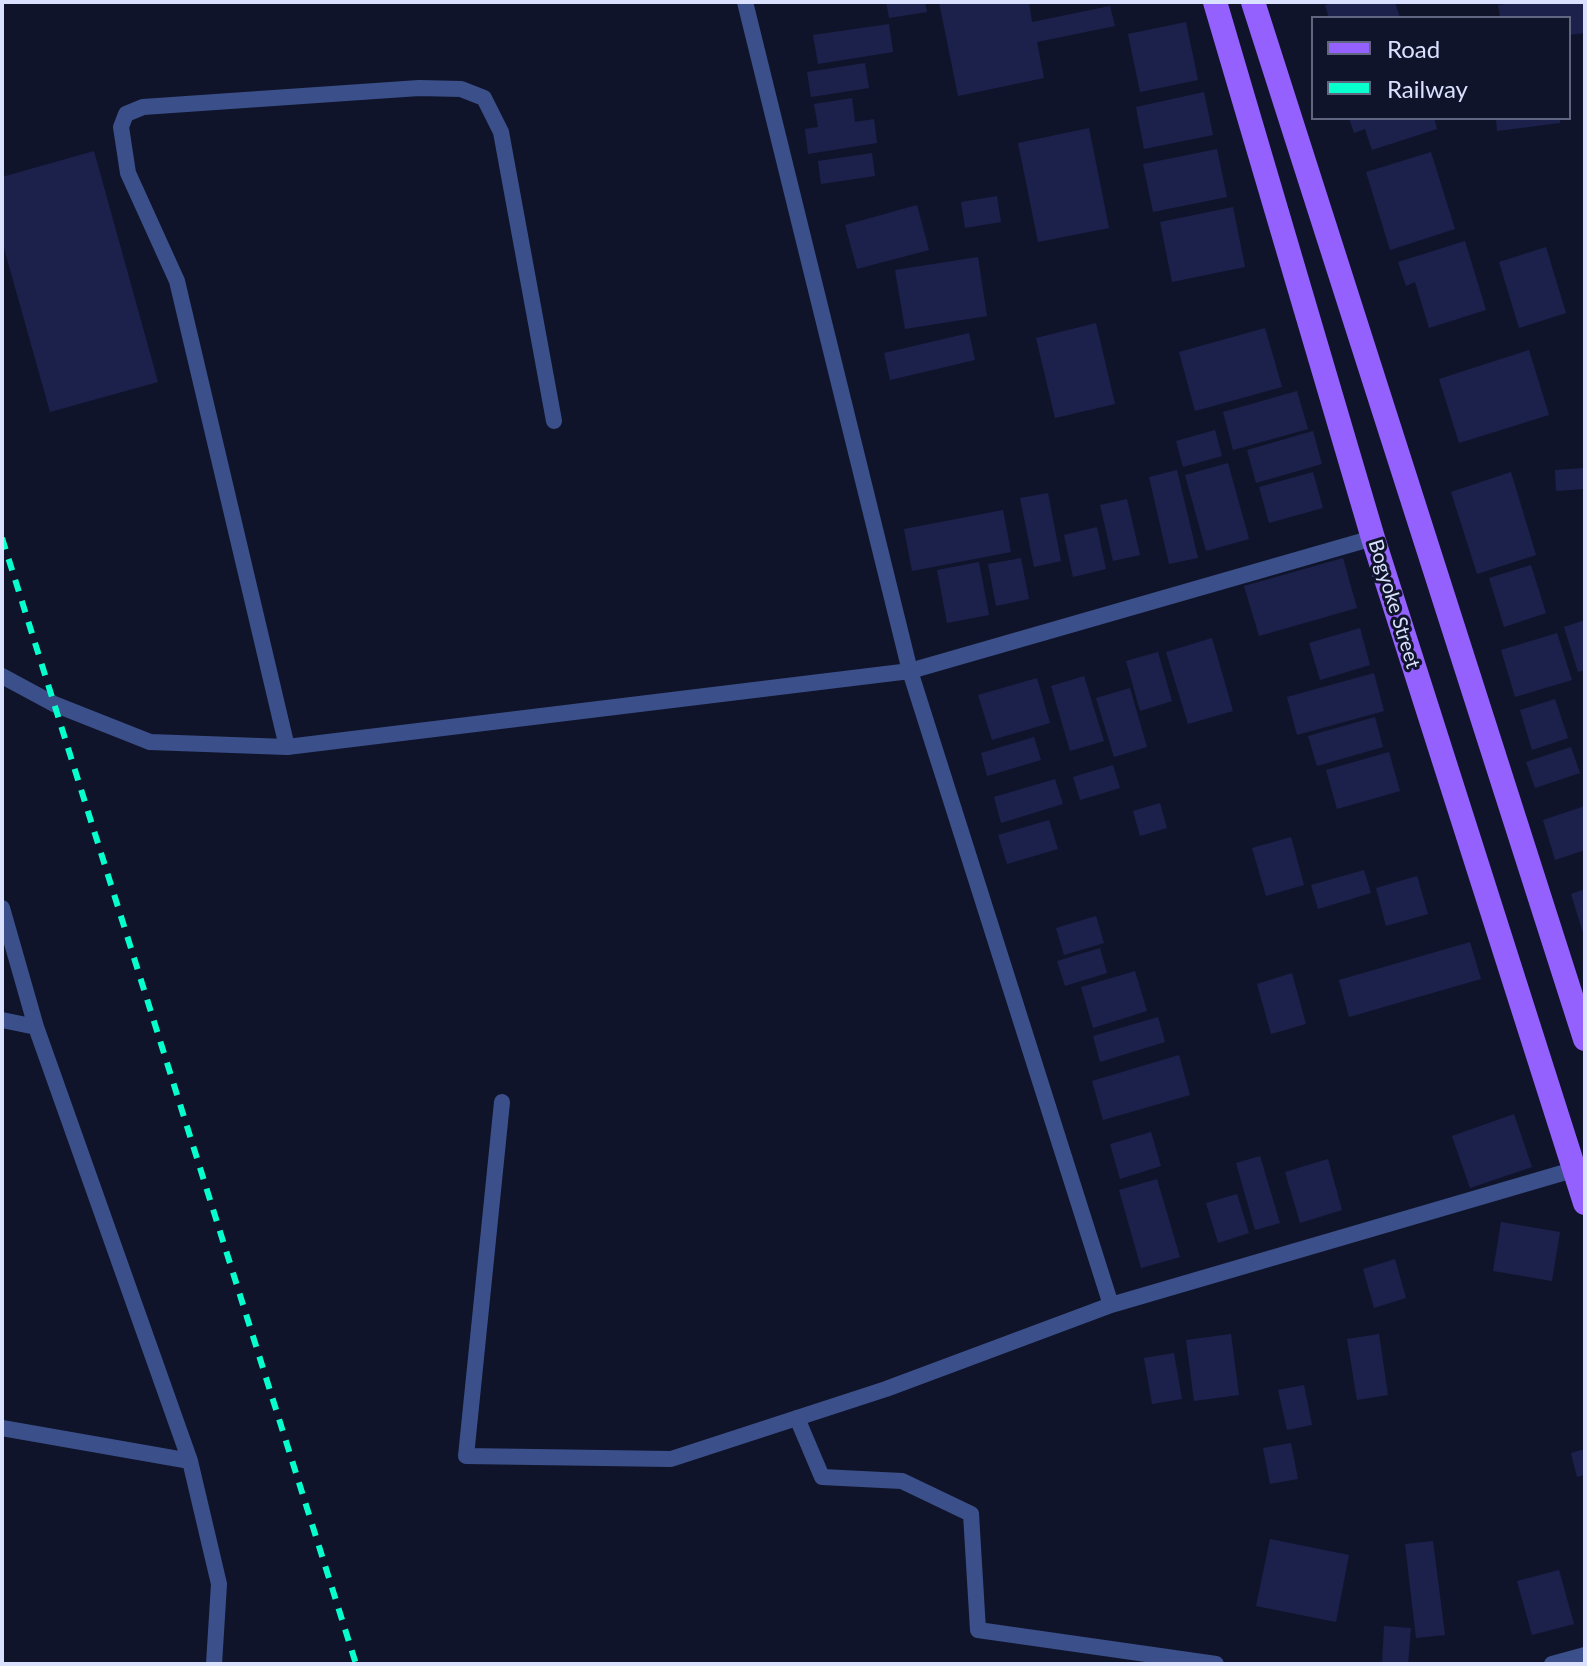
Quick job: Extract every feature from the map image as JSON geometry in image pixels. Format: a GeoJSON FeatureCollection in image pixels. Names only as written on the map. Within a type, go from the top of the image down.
{"type":"FeatureCollection","features":[{"type":"Feature","properties":{"kind":"main road","name":"Bogyoke Street"},"geometry":{"type":"LineString","coordinates":[[1215,2],[1373,538],[1579,1168],[1585,1203]]}},
{"type":"Feature","properties":{"kind":"main road"},"geometry":{"type":"LineString","coordinates":[[1253,2],[1585,1039]]}},
{"type":"Feature","properties":{"kind":"street"},"geometry":{"type":"LineString","coordinates":[[745,2],[910,671],[1111,1305]]}},
{"type":"Feature","properties":{"kind":"street"},"geometry":{"type":"LineString","coordinates":[[287,747],[177,281],[128,173],[121,127],[126,114],[143,107],[419,88],[461,89],[484,98],[501,132],[554,421]]}},
{"type":"Feature","properties":{"kind":"street"},"geometry":{"type":"LineString","coordinates":[[2,676],[54,704],[150,742],[287,747],[910,671],[1373,538]]}},
{"type":"Feature","properties":{"kind":"street"},"geometry":{"type":"LineString","coordinates":[[2,908],[36,1027],[190,1461],[219,1584],[214,1664]]}},
{"type":"Feature","properties":{"kind":"street"},"geometry":{"type":"LineString","coordinates":[[2,1020],[36,1027]]}},
{"type":"Feature","properties":{"kind":"street"},"geometry":{"type":"LineString","coordinates":[[502,1102],[466,1456],[671,1459],[886,1389],[1111,1305],[1579,1168]]}},
{"type":"Feature","properties":{"kind":"street"},"geometry":{"type":"LineString","coordinates":[[797,1418],[822,1477],[902,1481],[971,1514],[978,1630],[1216,1664]]}},
{"type":"Feature","properties":{"kind":"street"},"geometry":{"type":"LineString","coordinates":[[2,1428],[190,1461]]}},
{"type":"Feature","properties":{"kind":"street"},"geometry":{"type":"LineString","coordinates":[[1552,1664],[1585,1655]]}},
{"type":"Feature","properties":{"kind":"building"},"geometry":{"type":"Polygon","coordinates":[[[886,2],[925,2],[927,12],[889,18],[886,2]]]}},
{"type":"Feature","properties":{"kind":"building"},"geometry":{"type":"Polygon","coordinates":[[[939,2],[1029,2],[1032,22],[1110,6],[1115,26],[1037,42],[1044,78],[958,96],[939,2]]]}},
{"type":"Feature","properties":{"kind":"building"},"geometry":{"type":"Polygon","coordinates":[[[1336,2],[1395,2],[1399,16],[1328,16],[1325,5],[1336,2]]]}},
{"type":"Feature","properties":{"kind":"building"},"geometry":{"type":"Polygon","coordinates":[[[1585,2],[1585,33],[1571,35],[1571,16],[1500,16],[1498,5],[1585,2]]]}},
{"type":"Feature","properties":{"kind":"building"},"geometry":{"type":"Polygon","coordinates":[[[1186,22],[1198,80],[1140,92],[1128,34],[1186,22]]]}},
{"type":"Feature","properties":{"kind":"building"},"geometry":{"type":"Polygon","coordinates":[[[889,24],[893,52],[818,64],[813,35],[889,24]]]}},
{"type":"Feature","properties":{"kind":"building"},"geometry":{"type":"Polygon","coordinates":[[[865,63],[869,88],[811,97],[807,72],[865,63]]]}},
{"type":"Feature","properties":{"kind":"building"},"geometry":{"type":"Polygon","coordinates":[[[1204,92],[1213,135],[1144,149],[1136,107],[1204,92]]]}},
{"type":"Feature","properties":{"kind":"building"},"geometry":{"type":"Polygon","coordinates":[[[852,98],[855,122],[874,119],[877,143],[808,154],[805,129],[818,127],[814,104],[852,98]]]}},
{"type":"Feature","properties":{"kind":"building"},"geometry":{"type":"Polygon","coordinates":[[[1350,120],[1435,120],[1437,129],[1372,150],[1365,129],[1354,133],[1350,120]]]}},
{"type":"Feature","properties":{"kind":"building"},"geometry":{"type":"Polygon","coordinates":[[[1496,120],[1560,120],[1560,123],[1497,131],[1496,120]]]}},
{"type":"Feature","properties":{"kind":"building"},"geometry":{"type":"Polygon","coordinates":[[[1089,128],[1109,228],[1038,242],[1018,143],[1089,128]]]}},
{"type":"Feature","properties":{"kind":"building"},"geometry":{"type":"Polygon","coordinates":[[[1217,149],[1227,197],[1153,212],[1143,164],[1217,149]]]}},
{"type":"Feature","properties":{"kind":"building"},"geometry":{"type":"Polygon","coordinates":[[[94,151],[158,382],[50,412],[2,241],[2,177],[94,151]]]}},
{"type":"Feature","properties":{"kind":"building"},"geometry":{"type":"Polygon","coordinates":[[[1431,152],[1455,229],[1390,250],[1366,172],[1431,152]]]}},
{"type":"Feature","properties":{"kind":"building"},"geometry":{"type":"Polygon","coordinates":[[[872,153],[875,176],[821,184],[818,161],[872,153]]]}},
{"type":"Feature","properties":{"kind":"building"},"geometry":{"type":"Polygon","coordinates":[[[997,196],[1001,222],[965,228],[961,202],[997,196]]]}},
{"type":"Feature","properties":{"kind":"building"},"geometry":{"type":"Polygon","coordinates":[[[917,205],[929,250],[857,269],[845,225],[917,205]]]}},
{"type":"Feature","properties":{"kind":"building"},"geometry":{"type":"Polygon","coordinates":[[[1233,207],[1245,267],[1172,282],[1160,222],[1233,207]]]}},
{"type":"Feature","properties":{"kind":"building"},"geometry":{"type":"Polygon","coordinates":[[[1465,241],[1486,310],[1429,328],[1415,282],[1406,286],[1398,262],[1465,241]]]}},
{"type":"Feature","properties":{"kind":"building"},"geometry":{"type":"Polygon","coordinates":[[[1546,247],[1566,313],[1519,328],[1499,262],[1546,247]]]}},
{"type":"Feature","properties":{"kind":"building"},"geometry":{"type":"Polygon","coordinates":[[[978,257],[987,316],[905,329],[895,270],[978,257]]]}},
{"type":"Feature","properties":{"kind":"building"},"geometry":{"type":"Polygon","coordinates":[[[1096,323],[1115,404],[1055,418],[1036,338],[1096,323]]]}},
{"type":"Feature","properties":{"kind":"building"},"geometry":{"type":"Polygon","coordinates":[[[1265,328],[1282,387],[1195,411],[1179,352],[1265,328]]]}},
{"type":"Feature","properties":{"kind":"building"},"geometry":{"type":"Polygon","coordinates":[[[969,333],[975,360],[890,380],[884,353],[969,333]]]}},
{"type":"Feature","properties":{"kind":"building"},"geometry":{"type":"Polygon","coordinates":[[[1529,350],[1549,415],[1459,443],[1439,379],[1529,350]]]}},
{"type":"Feature","properties":{"kind":"building"},"geometry":{"type":"Polygon","coordinates":[[[1297,391],[1308,429],[1233,450],[1223,412],[1297,391]]]}},
{"type":"Feature","properties":{"kind":"building"},"geometry":{"type":"Polygon","coordinates":[[[1215,430],[1222,456],[1183,467],[1176,441],[1215,430]]]}},
{"type":"Feature","properties":{"kind":"building"},"geometry":{"type":"Polygon","coordinates":[[[1313,431],[1322,464],[1256,483],[1247,450],[1313,431]]]}},
{"type":"Feature","properties":{"kind":"building"},"geometry":{"type":"Polygon","coordinates":[[[1228,463],[1249,539],[1206,551],[1185,475],[1228,463]]]}},
{"type":"Feature","properties":{"kind":"building"},"geometry":{"type":"Polygon","coordinates":[[[1584,468],[1585,489],[1556,491],[1555,470],[1584,468]]]}},
{"type":"Feature","properties":{"kind":"building"},"geometry":{"type":"Polygon","coordinates":[[[1177,470],[1198,558],[1169,564],[1149,477],[1177,470]]]}},
{"type":"Feature","properties":{"kind":"building"},"geometry":{"type":"Polygon","coordinates":[[[1313,472],[1323,508],[1269,523],[1259,487],[1313,472]]]}},
{"type":"Feature","properties":{"kind":"building"},"geometry":{"type":"Polygon","coordinates":[[[1511,472],[1536,555],[1477,574],[1451,492],[1511,472]]]}},
{"type":"Feature","properties":{"kind":"building"},"geometry":{"type":"Polygon","coordinates":[[[1048,493],[1061,561],[1034,567],[1020,498],[1048,493]]]}},
{"type":"Feature","properties":{"kind":"building"},"geometry":{"type":"Polygon","coordinates":[[[1127,499],[1140,555],[1113,561],[1100,505],[1127,499]]]}},
{"type":"Feature","properties":{"kind":"building"},"geometry":{"type":"Polygon","coordinates":[[[1003,510],[1011,552],[912,571],[904,529],[1003,510]]]}},
{"type":"Feature","properties":{"kind":"building"},"geometry":{"type":"Polygon","coordinates":[[[1097,527],[1106,569],[1073,577],[1064,535],[1097,527]]]}},
{"type":"Feature","properties":{"kind":"building"},"geometry":{"type":"Polygon","coordinates":[[[1021,558],[1029,599],[996,606],[988,564],[1021,558]]]}},
{"type":"Feature","properties":{"kind":"building"},"geometry":{"type":"Polygon","coordinates":[[[1343,558],[1357,608],[1259,636],[1244,586],[1343,558]]]}},
{"type":"Feature","properties":{"kind":"building"},"geometry":{"type":"Polygon","coordinates":[[[979,562],[989,615],[947,623],[937,570],[979,562]]]}},
{"type":"Feature","properties":{"kind":"building"},"geometry":{"type":"Polygon","coordinates":[[[1531,565],[1546,613],[1504,627],[1489,578],[1531,565]]]}},
{"type":"Feature","properties":{"kind":"building"},"geometry":{"type":"Polygon","coordinates":[[[1585,620],[1585,670],[1578,672],[1564,627],[1585,620]]]}},
{"type":"Feature","properties":{"kind":"building"},"geometry":{"type":"Polygon","coordinates":[[[1360,628],[1370,665],[1320,680],[1309,643],[1360,628]]]}},
{"type":"Feature","properties":{"kind":"building"},"geometry":{"type":"Polygon","coordinates":[[[1557,633],[1572,680],[1515,697],[1501,650],[1557,633]]]}},
{"type":"Feature","properties":{"kind":"building"},"geometry":{"type":"Polygon","coordinates":[[[1212,638],[1233,711],[1188,724],[1166,652],[1212,638]]]}},
{"type":"Feature","properties":{"kind":"building"},"geometry":{"type":"Polygon","coordinates":[[[1158,652],[1172,701],[1140,711],[1126,661],[1158,652]]]}},
{"type":"Feature","properties":{"kind":"building"},"geometry":{"type":"Polygon","coordinates":[[[1374,673],[1384,711],[1297,735],[1287,697],[1374,673]]]}},
{"type":"Feature","properties":{"kind":"building"},"geometry":{"type":"Polygon","coordinates":[[[1084,676],[1104,741],[1070,751],[1051,686],[1084,676]]]}},
{"type":"Feature","properties":{"kind":"building"},"geometry":{"type":"Polygon","coordinates":[[[1037,678],[1050,723],[992,740],[978,695],[1037,678]]]}},
{"type":"Feature","properties":{"kind":"building"},"geometry":{"type":"Polygon","coordinates":[[[1130,688],[1147,747],[1114,757],[1096,698],[1130,688]]]}},
{"type":"Feature","properties":{"kind":"building"},"geometry":{"type":"Polygon","coordinates":[[[1555,699],[1568,738],[1532,750],[1520,710],[1555,699]]]}},
{"type":"Feature","properties":{"kind":"building"},"geometry":{"type":"Polygon","coordinates":[[[1375,717],[1383,747],[1317,766],[1308,736],[1375,717]]]}},
{"type":"Feature","properties":{"kind":"building"},"geometry":{"type":"Polygon","coordinates":[[[1034,737],[1041,760],[987,776],[981,753],[1034,737]]]}},
{"type":"Feature","properties":{"kind":"building"},"geometry":{"type":"Polygon","coordinates":[[[1571,747],[1580,773],[1535,788],[1526,762],[1571,747]]]}},
{"type":"Feature","properties":{"kind":"building"},"geometry":{"type":"Polygon","coordinates":[[[1389,752],[1400,791],[1337,809],[1326,770],[1389,752]]]}},
{"type":"Feature","properties":{"kind":"building"},"geometry":{"type":"Polygon","coordinates":[[[1113,765],[1120,788],[1080,800],[1073,777],[1113,765]]]}},
{"type":"Feature","properties":{"kind":"building"},"geometry":{"type":"Polygon","coordinates":[[[1055,779],[1063,804],[1001,823],[994,797],[1055,779]]]}},
{"type":"Feature","properties":{"kind":"building"},"geometry":{"type":"Polygon","coordinates":[[[1160,803],[1167,828],[1140,836],[1133,811],[1160,803]]]}},
{"type":"Feature","properties":{"kind":"building"},"geometry":{"type":"Polygon","coordinates":[[[1585,806],[1585,850],[1555,860],[1543,820],[1585,806]]]}},
{"type":"Feature","properties":{"kind":"building"},"geometry":{"type":"Polygon","coordinates":[[[1049,820],[1058,849],[1007,864],[998,835],[1049,820]]]}},
{"type":"Feature","properties":{"kind":"building"},"geometry":{"type":"Polygon","coordinates":[[[1291,837],[1304,885],[1266,896],[1252,848],[1291,837]]]}},
{"type":"Feature","properties":{"kind":"building"},"geometry":{"type":"Polygon","coordinates":[[[1364,870],[1371,893],[1318,909],[1311,885],[1364,870]]]}},
{"type":"Feature","properties":{"kind":"building"},"geometry":{"type":"Polygon","coordinates":[[[1417,876],[1428,914],[1386,926],[1376,888],[1417,876]]]}},
{"type":"Feature","properties":{"kind":"building"},"geometry":{"type":"Polygon","coordinates":[[[1585,889],[1585,936],[1584,936],[1571,894],[1585,889]]]}},
{"type":"Feature","properties":{"kind":"building"},"geometry":{"type":"Polygon","coordinates":[[[1096,916],[1104,943],[1064,955],[1056,928],[1096,916]]]}},
{"type":"Feature","properties":{"kind":"building"},"geometry":{"type":"Polygon","coordinates":[[[1470,942],[1481,979],[1349,1017],[1339,980],[1470,942]]]}},
{"type":"Feature","properties":{"kind":"building"},"geometry":{"type":"Polygon","coordinates":[[[1100,948],[1107,973],[1065,986],[1057,961],[1100,948]]]}},
{"type":"Feature","properties":{"kind":"building"},"geometry":{"type":"Polygon","coordinates":[[[1135,971],[1147,1011],[1093,1028],[1081,987],[1135,971]]]}},
{"type":"Feature","properties":{"kind":"building"},"geometry":{"type":"Polygon","coordinates":[[[1292,973],[1306,1024],[1271,1034],[1257,984],[1292,973]]]}},
{"type":"Feature","properties":{"kind":"building"},"geometry":{"type":"Polygon","coordinates":[[[1158,1017],[1165,1042],[1100,1062],[1093,1036],[1158,1017]]]}},
{"type":"Feature","properties":{"kind":"building"},"geometry":{"type":"Polygon","coordinates":[[[1179,1055],[1190,1095],[1103,1120],[1092,1081],[1179,1055]]]}},
{"type":"Feature","properties":{"kind":"building"},"geometry":{"type":"Polygon","coordinates":[[[1514,1114],[1532,1167],[1470,1188],[1452,1136],[1514,1114]]]}},
{"type":"Feature","properties":{"kind":"building"},"geometry":{"type":"Polygon","coordinates":[[[1151,1132],[1161,1166],[1120,1179],[1110,1144],[1151,1132]]]}},
{"type":"Feature","properties":{"kind":"building"},"geometry":{"type":"Polygon","coordinates":[[[1260,1156],[1280,1223],[1255,1230],[1236,1163],[1260,1156]]]}},
{"type":"Feature","properties":{"kind":"building"},"geometry":{"type":"Polygon","coordinates":[[[1328,1159],[1342,1210],[1300,1223],[1285,1172],[1328,1159]]]}},
{"type":"Feature","properties":{"kind":"building"},"geometry":{"type":"Polygon","coordinates":[[[1157,1179],[1180,1257],[1141,1268],[1119,1190],[1157,1179]]]}},
{"type":"Feature","properties":{"kind":"building"},"geometry":{"type":"Polygon","coordinates":[[[1237,1194],[1249,1233],[1218,1243],[1206,1203],[1237,1194]]]}},
{"type":"Feature","properties":{"kind":"building"},"geometry":{"type":"Polygon","coordinates":[[[1501,1222],[1560,1232],[1552,1281],[1493,1271],[1501,1222]]]}},
{"type":"Feature","properties":{"kind":"building"},"geometry":{"type":"Polygon","coordinates":[[[1395,1259],[1406,1298],[1374,1308],[1363,1269],[1395,1259]]]}},
{"type":"Feature","properties":{"kind":"building"},"geometry":{"type":"Polygon","coordinates":[[[1231,1334],[1239,1395],[1194,1401],[1186,1340],[1231,1334]]]}},
{"type":"Feature","properties":{"kind":"building"},"geometry":{"type":"Polygon","coordinates":[[[1379,1334],[1388,1395],[1357,1400],[1347,1339],[1379,1334]]]}},
{"type":"Feature","properties":{"kind":"building"},"geometry":{"type":"Polygon","coordinates":[[[1174,1353],[1182,1399],[1152,1404],[1144,1358],[1174,1353]]]}},
{"type":"Feature","properties":{"kind":"building"},"geometry":{"type":"Polygon","coordinates":[[[1304,1385],[1312,1425],[1287,1430],[1278,1390],[1304,1385]]]}},
{"type":"Feature","properties":{"kind":"building"},"geometry":{"type":"Polygon","coordinates":[[[1291,1443],[1298,1479],[1270,1484],[1263,1448],[1291,1443]]]}},
{"type":"Feature","properties":{"kind":"building"},"geometry":{"type":"Polygon","coordinates":[[[1585,1449],[1585,1475],[1577,1477],[1571,1453],[1585,1449]]]}},
{"type":"Feature","properties":{"kind":"building"},"geometry":{"type":"Polygon","coordinates":[[[1270,1539],[1349,1555],[1336,1622],[1256,1606],[1270,1539]]]}},
{"type":"Feature","properties":{"kind":"building"},"geometry":{"type":"Polygon","coordinates":[[[1433,1541],[1445,1635],[1416,1638],[1405,1544],[1433,1541]]]}},
{"type":"Feature","properties":{"kind":"building"},"geometry":{"type":"Polygon","coordinates":[[[1559,1570],[1574,1624],[1532,1635],[1517,1581],[1559,1570]]]}},
{"type":"Feature","properties":{"kind":"building"},"geometry":{"type":"Polygon","coordinates":[[[1384,1626],[1411,1628],[1408,1664],[1382,1664],[1384,1626]]]}},
{"type":"Feature","properties":{"kind":"railway"},"geometry":{"type":"LineString","coordinates":[[2,538],[356,1664]]}}]}
